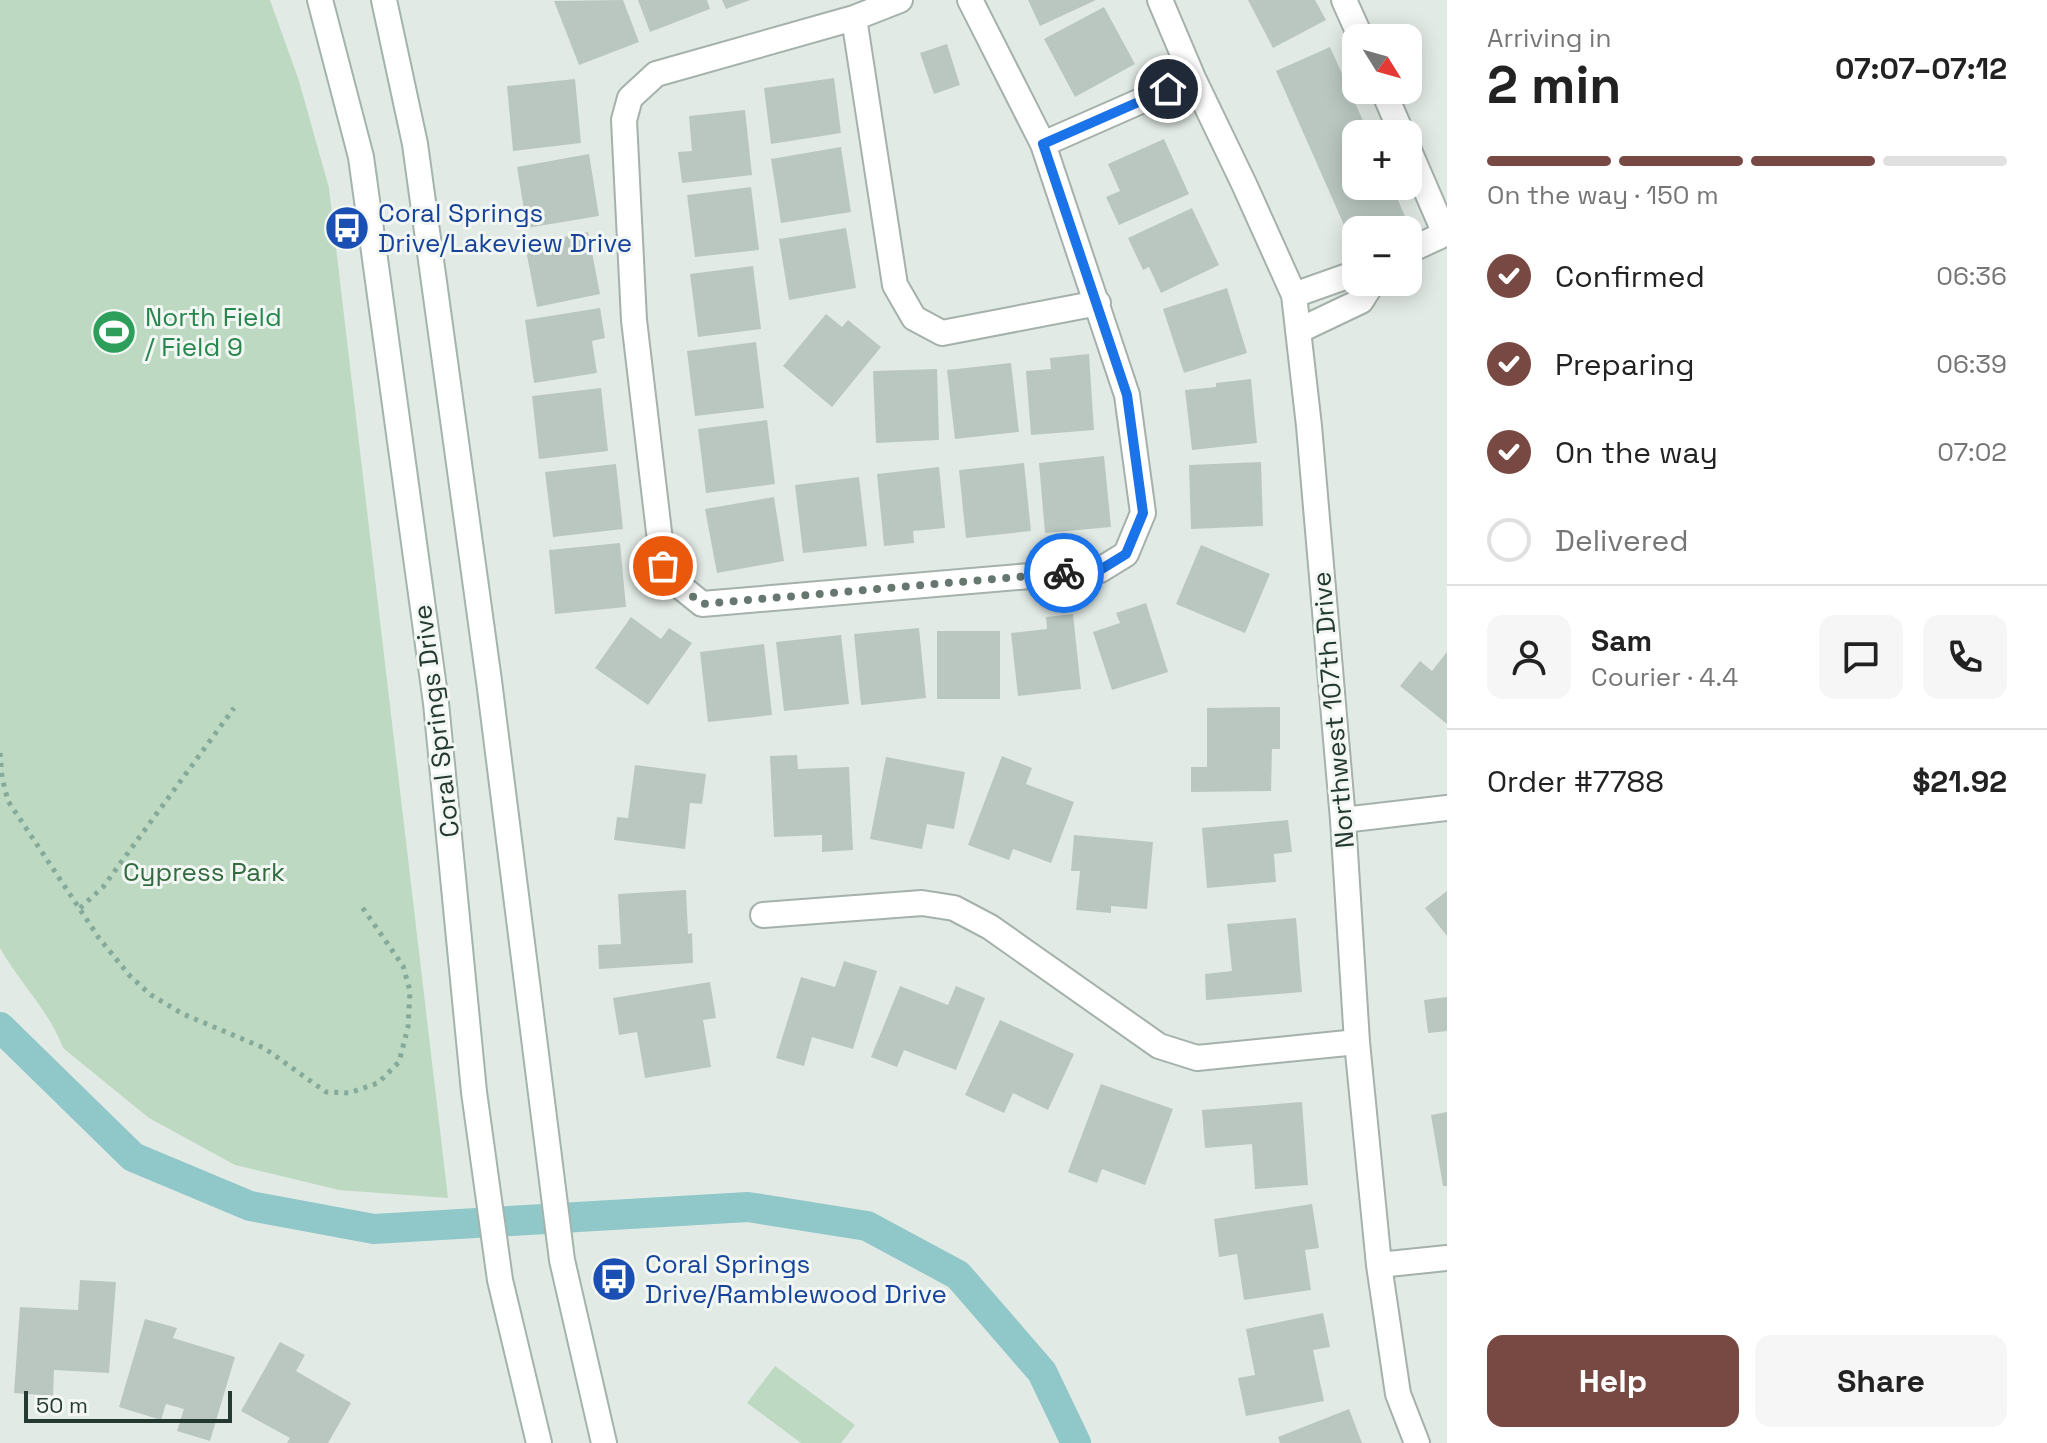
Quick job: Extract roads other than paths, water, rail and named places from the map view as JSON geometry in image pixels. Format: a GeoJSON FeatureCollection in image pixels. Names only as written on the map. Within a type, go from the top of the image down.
{"type":"FeatureCollection","features":[{"type":"Feature","properties":{"kind":"street","name":"Coral Springs Drive"},"geometry":{"type":"LineString","coordinates":[[322,0],[361,157],[436,703],[483,1162],[500,1280],[539,1443]]}},
{"type":"Feature","properties":{"kind":"street"},"geometry":{"type":"LineString","coordinates":[[384,0],[415,144],[489,681],[562,1260],[604,1443]]}},
{"type":"Feature","properties":{"kind":"street"},"geometry":{"type":"LineString","coordinates":[[900,0],[854,18],[656,74],[630,98],[624,120],[634,320],[663,566],[681,587],[702,604],[1100,570],[1126,554],[1143,513],[1127,395],[1043,144],[970,0]]}},
{"type":"Feature","properties":{"kind":"street","name":"Northwest 107th Drive"},"geometry":{"type":"LineString","coordinates":[[1160,0],[1294,295],[1309,426],[1343,820],[1357,1042],[1379,1265],[1398,1394],[1417,1443]]}},
{"type":"Feature","properties":{"kind":"street"},"geometry":{"type":"LineString","coordinates":[[1344,0],[1355,24]]}},
{"type":"Feature","properties":{"kind":"street"},"geometry":{"type":"LineString","coordinates":[[854,18],[895,285],[914,318],[942,333],[1098,303]]}},
{"type":"Feature","properties":{"kind":"street"},"geometry":{"type":"LineString","coordinates":[[1043,144],[1193,78]]}},
{"type":"Feature","properties":{"kind":"street"},"geometry":{"type":"LineString","coordinates":[[1422,180],[1446,234],[1422,245]]}},
{"type":"Feature","properties":{"kind":"street"},"geometry":{"type":"LineString","coordinates":[[1294,295],[1342,278]]}},
{"type":"Feature","properties":{"kind":"street"},"geometry":{"type":"LineString","coordinates":[[1298,331],[1361,301],[1364,296]]}},
{"type":"Feature","properties":{"kind":"street"},"geometry":{"type":"LineString","coordinates":[[1343,820],[1447,808]]}},
{"type":"Feature","properties":{"kind":"street"},"geometry":{"type":"LineString","coordinates":[[763,915],[922,903],[954,908],[990,927],[1159,1046],[1197,1058],[1357,1042]]}},
{"type":"Feature","properties":{"kind":"street"},"geometry":{"type":"LineString","coordinates":[[1379,1265],[1447,1258]]}},
{"type":"Feature","properties":{"kind":"waterway"},"geometry":{"type":"LineString","coordinates":[[0,1027],[133,1157],[250,1206],[374,1229],[748,1207],[867,1226],[958,1275],[1042,1372],[1076,1443]]}},
{"type":"Feature","properties":{"kind":"place","name":"Coral Springs Drive/Lakeview Drive"},"geometry":{"type":"Point","coordinates":[347,228]}},
{"type":"Feature","properties":{"kind":"place","name":"North Field / Field 9"},"geometry":{"type":"Point","coordinates":[114,332]}},
{"type":"Feature","properties":{"kind":"place","name":"Coral Springs Drive/Ramblewood Drive"},"geometry":{"type":"Point","coordinates":[614,1279]}},
{"type":"Feature","properties":{"kind":"park label","name":"Cypress Park"},"geometry":{"type":"Point","coordinates":[204,872]}}]}
